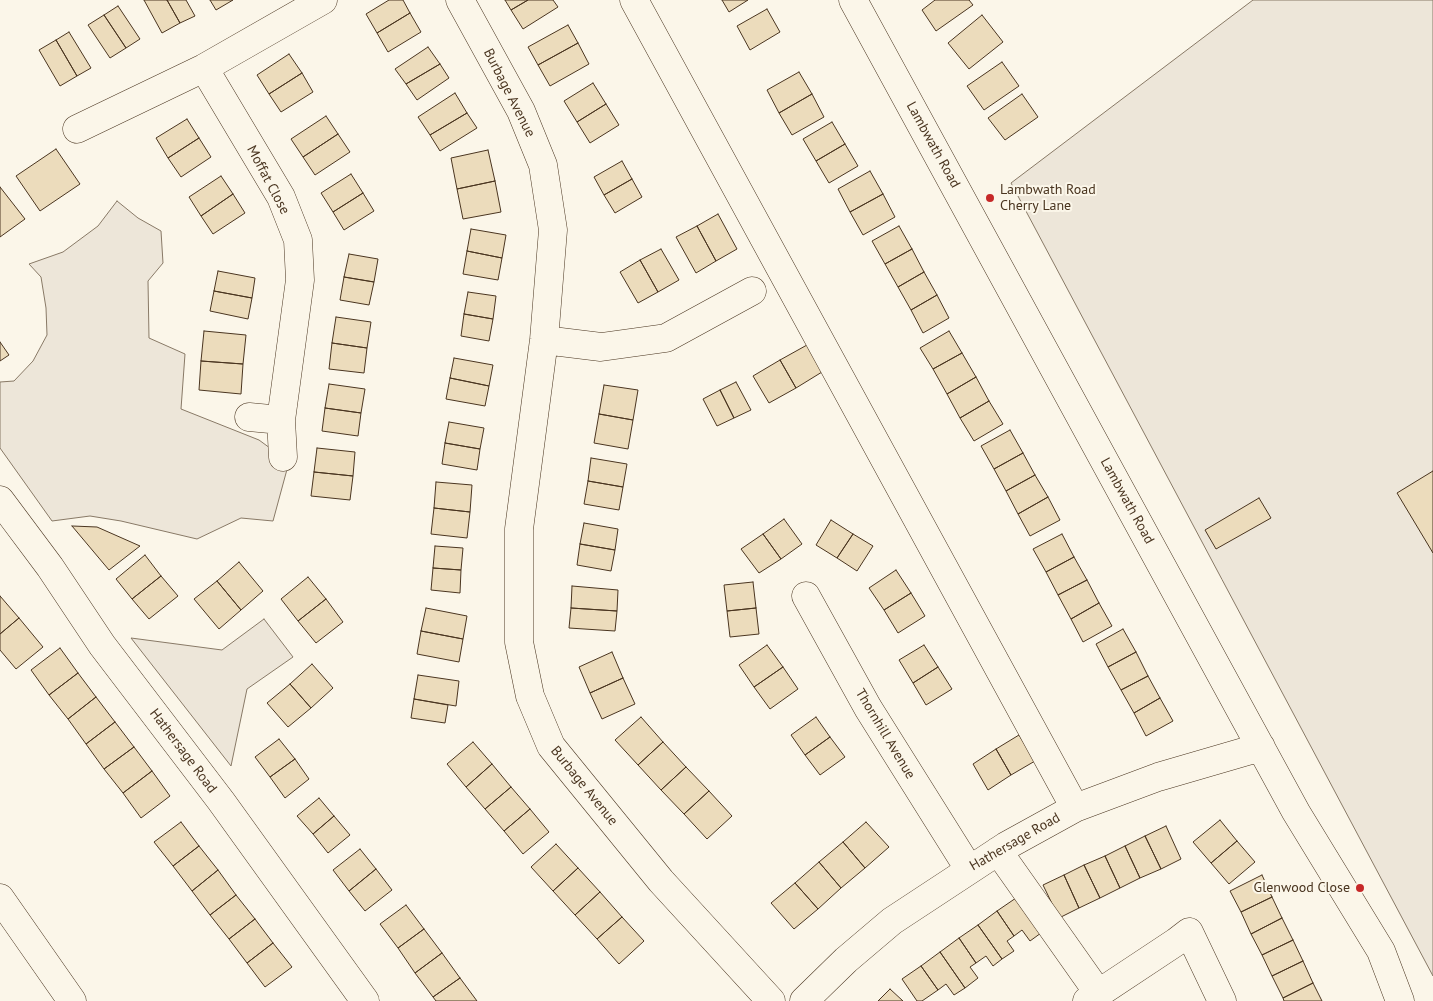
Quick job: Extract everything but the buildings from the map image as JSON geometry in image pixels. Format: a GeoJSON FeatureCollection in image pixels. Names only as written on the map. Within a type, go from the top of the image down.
{"type":"FeatureCollection","features":[{"type":"Feature","properties":{"kind":"street"},"geometry":{"type":"LineString","coordinates":[[77,129],[204,68],[323,0]]}},
{"type":"Feature","properties":{"kind":"street","name":"Burbage Avenue"},"geometry":{"type":"LineString","coordinates":[[460,0],[521,111],[543,165],[553,230],[544,340],[519,529],[519,642],[530,696],[551,746],[661,881],[772,1001]]}},
{"type":"Feature","properties":{"kind":"street"},"geometry":{"type":"LineString","coordinates":[[634,0],[1075,808]]}},
{"type":"Feature","properties":{"kind":"street","name":"Lambwath Road"},"geometry":{"type":"LineString","coordinates":[[853,0],[1296,812],[1381,951],[1400,1001]]}},
{"type":"Feature","properties":{"kind":"street","name":"Moffat Close"},"geometry":{"type":"LineString","coordinates":[[204,68],[281,197],[298,240],[300,280],[280,420],[283,457]]}},
{"type":"Feature","properties":{"kind":"street"},"geometry":{"type":"LineString","coordinates":[[544,340],[600,347],[666,338],[752,291]]}},
{"type":"Feature","properties":{"kind":"street"},"geometry":{"type":"LineString","coordinates":[[249,417],[280,420]]}},
{"type":"Feature","properties":{"kind":"street","name":"Hathersage Road"},"geometry":{"type":"LineString","coordinates":[[0,500],[50,567],[102,645],[221,801],[366,1001]]}},
{"type":"Feature","properties":{"kind":"street","name":"Thornhill Avenue"},"geometry":{"type":"LineString","coordinates":[[806,596],[868,708],[969,869]]}},
{"type":"Feature","properties":{"kind":"street","name":"Hathersage Road"},"geometry":{"type":"LineString","coordinates":[[804,1001],[846,960],[892,921],[998,851],[1075,808],[1158,776],[1261,747]]}},
{"type":"Feature","properties":{"kind":"street"},"geometry":{"type":"LineString","coordinates":[[998,851],[1093,997],[1189,932],[1222,1001]]}},
{"type":"Feature","properties":{"kind":"street"},"geometry":{"type":"LineString","coordinates":[[0,898],[72,1001]]}},
{"type":"Feature","properties":{"kind":"shaded area"},"geometry":{"type":"Polygon","coordinates":[[[1253,0],[1433,0],[1433,976],[1011,183],[1253,0]]]}},
{"type":"Feature","properties":{"kind":"shaded area"},"geometry":{"type":"Polygon","coordinates":[[[117,201],[138,218],[161,231],[163,263],[148,281],[149,338],[185,354],[181,409],[259,440],[289,462],[273,521],[241,518],[197,539],[121,521],[90,516],[52,521],[0,448],[0,382],[14,381],[33,361],[47,335],[46,308],[41,277],[29,264],[63,252],[98,226],[117,201]]]}},
{"type":"Feature","properties":{"kind":"shaded area"},"geometry":{"type":"Polygon","coordinates":[[[264,619],[293,657],[247,689],[231,766],[131,638],[222,650],[264,619]]]}},
{"type":"Feature","properties":{"kind":"place","name":"Lambwath Road Cherry Lane"},"geometry":{"type":"Point","coordinates":[990,198]}},
{"type":"Feature","properties":{"kind":"place","name":"Glenwood Close"},"geometry":{"type":"Point","coordinates":[1360,888]}}]}
